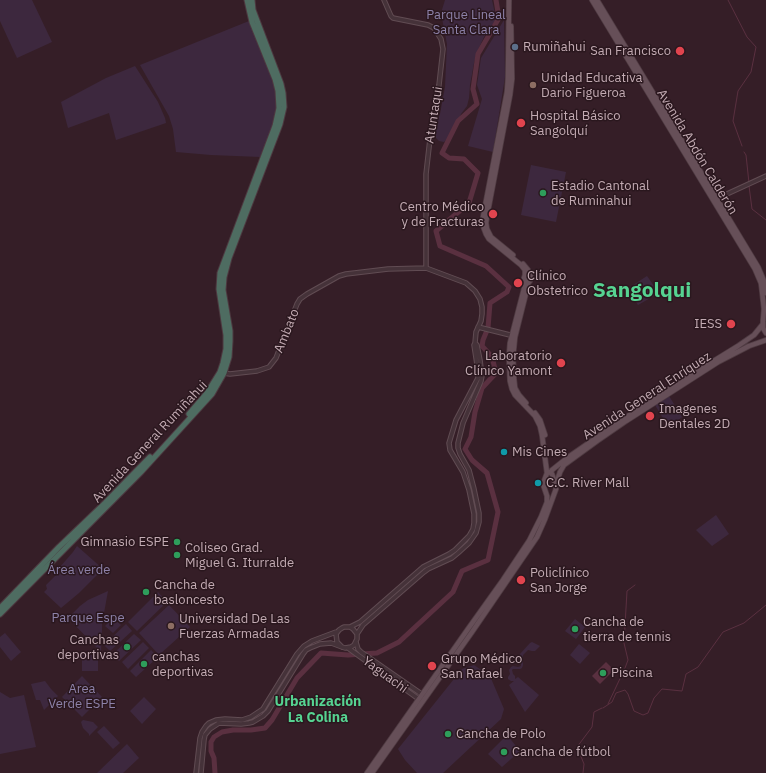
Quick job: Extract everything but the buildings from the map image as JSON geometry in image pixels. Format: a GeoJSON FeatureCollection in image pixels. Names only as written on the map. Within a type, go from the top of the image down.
{"type":"FeatureCollection","features":[{"type":"Feature","properties":{"kind":"highway","name":"Avenida General Rumiñahui"},"geometry":{"type":"LineString","coordinates":[[0,608],[157,450],[207,393],[222,373],[226,335],[219,289],[220,273],[275,126],[278,108],[278,91],[275,79],[252,22],[247,0]]}},
{"type":"Feature","properties":{"kind":"highway","name":"Avenida General Rumiñahui"},"geometry":{"type":"LineString","coordinates":[[0,614],[141,472],[212,394],[229,357],[230,331],[223,290],[224,277],[229,258],[279,127],[284,107],[281,84],[253,10],[252,0]]}},
{"type":"Feature","properties":{"kind":"main road"},"geometry":{"type":"LineString","coordinates":[[509,0],[507,92],[483,226],[486,234],[493,244],[521,266],[528,275]]}},
{"type":"Feature","properties":{"kind":"main road"},"geometry":{"type":"LineString","coordinates":[[512,0],[512,65],[510,95],[486,223],[491,237],[527,267],[528,275],[524,278],[528,281],[509,356],[510,381],[515,395],[535,416],[538,422],[549,473],[556,488],[553,492],[549,492],[544,489]]}},
{"type":"Feature","properties":{"kind":"main road","name":"Avenida Abdón Calderón"},"geometry":{"type":"LineString","coordinates":[[592,0],[758,267],[764,281],[766,293]]}},
{"type":"Feature","properties":{"kind":"main road","name":"Avenida Abdón Calderón"},"geometry":{"type":"LineString","coordinates":[[597,0],[755,269],[761,283],[763,298],[763,328],[766,333]]}},
{"type":"Feature","properties":{"kind":"main road","name":"Avenida General Enríquez"},"geometry":{"type":"LineString","coordinates":[[504,581],[530,541],[541,517],[547,499],[543,484],[552,470],[624,418],[754,335],[764,321]]}},
{"type":"Feature","properties":{"kind":"main road","name":"Avenida General Enríquez"},"geometry":{"type":"LineString","coordinates":[[367,773],[424,696],[537,536],[545,519],[560,472],[564,465],[646,408],[718,362],[749,346],[766,340]]}},
{"type":"Feature","properties":{"kind":"main road","name":"Avenida General Enríquez"},"geometry":{"type":"LineString","coordinates":[[372,773],[421,700]]}},
{"type":"Feature","properties":{"kind":"street","name":"Atuntaqui"},"geometry":{"type":"LineString","coordinates":[[384,0],[393,18],[428,25],[434,28],[443,49],[426,174],[426,268]]}},
{"type":"Feature","properties":{"kind":"street"},"geometry":{"type":"LineString","coordinates":[[715,200],[766,176]]}},
{"type":"Feature","properties":{"kind":"street","name":"Ambato"},"geometry":{"type":"LineString","coordinates":[[222,373],[230,374],[257,371],[265,369],[271,365],[278,354],[300,299],[334,278],[346,274],[388,269],[426,268]]}},
{"type":"Feature","properties":{"kind":"street"},"geometry":{"type":"LineString","coordinates":[[196,773],[200,738],[202,732],[209,723],[216,720],[225,719],[242,720],[257,714],[263,709],[297,654],[304,646],[312,641],[331,635],[342,628],[347,626],[350,627],[360,622],[423,567],[455,550],[472,531],[474,519],[469,490],[463,472],[450,450],[449,443],[456,420],[478,378],[474,345],[481,321],[482,311],[480,299],[470,285],[426,268]]}},
{"type":"Feature","properties":{"kind":"street"},"geometry":{"type":"LineString","coordinates":[[478,327],[513,336]]}},
{"type":"Feature","properties":{"kind":"street"},"geometry":{"type":"LineString","coordinates":[[201,773],[205,735],[210,729],[219,723],[241,724],[253,722],[263,716],[306,650],[315,645],[327,643],[348,648],[352,647],[356,642],[357,634],[363,626],[424,572],[452,558],[469,543],[476,533],[479,522],[479,514],[474,489],[469,470],[458,450],[458,443],[463,423],[482,376],[477,345],[475,343]]}},
{"type":"Feature","properties":{"kind":"street"},"geometry":{"type":"LineString","coordinates":[[456,420],[461,420],[463,423]]}},
{"type":"Feature","properties":{"kind":"street"},"geometry":{"type":"LineString","coordinates":[[450,450],[453,452],[458,450]]}},
{"type":"Feature","properties":{"kind":"street"},"geometry":{"type":"LineString","coordinates":[[350,627],[357,634]]}},
{"type":"Feature","properties":{"kind":"street"},"geometry":{"type":"LineString","coordinates":[[337,632],[336,639],[338,644],[342,647]]}},
{"type":"Feature","properties":{"kind":"street","name":"Yaguachi"},"geometry":{"type":"LineString","coordinates":[[356,642],[358,649],[361,652],[424,696]]}},
{"type":"Feature","properties":{"kind":"street","name":"Yaguachi"},"geometry":{"type":"LineString","coordinates":[[348,648],[421,700]]}},
{"type":"Feature","properties":{"kind":"green space"},"geometry":{"type":"Polygon","coordinates":[[[0,0],[32,0],[52,42],[17,58],[0,21],[0,0]]]}},
{"type":"Feature","properties":{"kind":"green space","name":"Parque Lineal Santa Clara"},"geometry":{"type":"Polygon","coordinates":[[[445,0],[492,0],[495,21],[484,37],[478,50],[474,63],[467,106],[461,114],[454,134],[444,142],[439,141],[436,138],[435,126],[440,114],[445,87],[447,44],[441,13],[445,0]]]}},
{"type":"Feature","properties":{"kind":"green space"},"geometry":{"type":"Polygon","coordinates":[[[504,20],[505,77],[493,152],[468,146],[482,99],[477,85],[481,58],[504,20]]]}},
{"type":"Feature","properties":{"kind":"green space"},"geometry":{"type":"Polygon","coordinates":[[[249,21],[267,64],[274,84],[276,96],[275,120],[261,157],[176,152],[173,129],[169,116],[140,65],[249,21]]]}},
{"type":"Feature","properties":{"kind":"green space"},"geometry":{"type":"Polygon","coordinates":[[[135,66],[158,102],[166,123],[116,140],[109,113],[68,128],[61,102],[106,78],[135,66]]]}},
{"type":"Feature","properties":{"kind":"green space","name":"Estadio Cantonal de Ruminahui"},"geometry":{"type":"Polygon","coordinates":[[[531,165],[566,172],[556,222],[521,215],[531,165]]]}},
{"type":"Feature","properties":{"kind":"green space"},"geometry":{"type":"Polygon","coordinates":[[[647,276],[659,293],[638,305],[627,289],[647,276]]]}},
{"type":"Feature","properties":{"kind":"green space"},"geometry":{"type":"Polygon","coordinates":[[[669,396],[682,417],[669,428],[655,405],[669,396]]]}},
{"type":"Feature","properties":{"kind":"green space"},"geometry":{"type":"Polygon","coordinates":[[[716,515],[729,534],[712,546],[696,530],[716,515]]]}},
{"type":"Feature","properties":{"kind":"green space","name":"Área verde"},"geometry":{"type":"Polygon","coordinates":[[[77,546],[103,569],[79,593],[61,608],[44,592],[47,589],[46,585],[61,570],[60,567],[77,546]]]}},
{"type":"Feature","properties":{"kind":"green space","name":"Parque Espe"},"geometry":{"type":"Polygon","coordinates":[[[108,591],[102,624],[101,652],[68,618],[88,600],[108,591]]]}},
{"type":"Feature","properties":{"kind":"green space"},"geometry":{"type":"Polygon","coordinates":[[[158,592],[167,602],[137,631],[128,622],[158,592]]]}},
{"type":"Feature","properties":{"kind":"green space"},"geometry":{"type":"Polygon","coordinates":[[[169,605],[190,627],[159,655],[139,633],[169,605]]]}},
{"type":"Feature","properties":{"kind":"green space"},"geometry":{"type":"Polygon","coordinates":[[[113,618],[121,625],[113,633],[105,626],[113,618]]]}},
{"type":"Feature","properties":{"kind":"green space","name":"Cancha de tierra de tennis"},"geometry":{"type":"Polygon","coordinates":[[[575,619],[585,627],[576,639],[565,631],[575,619]]]}},
{"type":"Feature","properties":{"kind":"green space","name":"Canchas deportivas"},"geometry":{"type":"Polygon","coordinates":[[[126,624],[132,631],[110,651],[104,645],[126,624]]]}},
{"type":"Feature","properties":{"kind":"green space"},"geometry":{"type":"Polygon","coordinates":[[[5,633],[21,652],[11,661],[0,647],[0,637],[5,633]]]}},
{"type":"Feature","properties":{"kind":"green space","name":"Canchas deportivas"},"geometry":{"type":"Polygon","coordinates":[[[134,634],[141,640],[119,661],[113,654],[134,634]]]}},
{"type":"Feature","properties":{"kind":"green space","name":"canchas deportivas"},"geometry":{"type":"Polygon","coordinates":[[[143,642],[149,648],[128,669],[122,662],[143,642]]]}},
{"type":"Feature","properties":{"kind":"green space"},"geometry":{"type":"Polygon","coordinates":[[[532,642],[540,646],[535,651],[528,650],[523,655],[522,668],[512,670],[515,679],[518,677],[539,695],[525,712],[509,685],[514,681],[508,679],[508,677],[511,667],[521,666],[520,654],[532,642]]]}},
{"type":"Feature","properties":{"kind":"green space"},"geometry":{"type":"Polygon","coordinates":[[[579,644],[590,653],[580,664],[570,655],[579,644]]]}},
{"type":"Feature","properties":{"kind":"green space","name":"canchas deportivas"},"geometry":{"type":"Polygon","coordinates":[[[151,650],[158,657],[136,677],[130,671],[151,650]]]}},
{"type":"Feature","properties":{"kind":"green space"},"geometry":{"type":"Polygon","coordinates":[[[82,655],[98,655],[98,671],[82,671],[82,655]]]}},
{"type":"Feature","properties":{"kind":"green space","name":"Cancha de Polo"},"geometry":{"type":"Polygon","coordinates":[[[474,665],[490,676],[504,709],[501,719],[443,773],[417,773],[405,760],[398,749],[462,669],[474,665]]]}},
{"type":"Feature","properties":{"kind":"green space","name":"Area Verde ESPE"},"geometry":{"type":"Polygon","coordinates":[[[82,676],[102,697],[82,717],[62,697],[82,676]]]}},
{"type":"Feature","properties":{"kind":"green space"},"geometry":{"type":"Polygon","coordinates":[[[45,681],[58,696],[44,710],[40,700],[36,700],[31,684],[45,681]]]}},
{"type":"Feature","properties":{"kind":"green space"},"geometry":{"type":"Polygon","coordinates":[[[0,692],[10,698],[24,695],[36,747],[0,754],[0,692]]]}},
{"type":"Feature","properties":{"kind":"green space"},"geometry":{"type":"Polygon","coordinates":[[[144,697],[156,709],[142,724],[130,711],[144,697]]]}},
{"type":"Feature","properties":{"kind":"green space"},"geometry":{"type":"Polygon","coordinates":[[[83,720],[93,722],[98,727],[89,736],[83,728],[81,722],[83,720]]]}},
{"type":"Feature","properties":{"kind":"green space"},"geometry":{"type":"Polygon","coordinates":[[[104,726],[120,743],[113,749],[97,732],[104,726]]]}},
{"type":"Feature","properties":{"kind":"green space","name":"Cancha de fútbol"},"geometry":{"type":"Polygon","coordinates":[[[507,735],[520,751],[502,767],[488,754],[507,735]]]}},
{"type":"Feature","properties":{"kind":"green space"},"geometry":{"type":"Polygon","coordinates":[[[127,744],[139,758],[123,773],[97,773],[127,744]]]}},
{"type":"Feature","properties":{"kind":"shaded area","name":"Piscina"},"geometry":{"type":"Polygon","coordinates":[[[606,662],[614,670],[600,684],[592,676],[606,662]]]}},
{"type":"Feature","properties":{"kind":"waterway"},"geometry":{"type":"LineString","coordinates":[[215,773],[214,758],[211,751],[211,742],[214,737],[222,732],[233,730],[265,728],[272,720],[297,678],[321,653],[348,655],[377,653],[399,642],[453,592],[462,571],[488,560],[498,512],[487,473],[472,460],[465,449],[471,437],[475,412],[482,388],[496,373],[492,357],[482,346],[488,328],[490,303],[507,292],[509,287],[486,266],[440,246],[436,231],[469,203],[478,173],[464,159],[449,158],[442,153],[458,121],[477,104],[473,89],[478,54],[499,18],[496,0]]}},
{"type":"Feature","properties":{"kind":"waterway"},"geometry":{"type":"LineString","coordinates":[[728,0],[747,37],[756,47],[751,72],[738,91],[733,121],[742,146]]}},
{"type":"Feature","properties":{"kind":"waterway"},"geometry":{"type":"LineString","coordinates":[[744,152],[746,155],[749,183]]}},
{"type":"Feature","properties":{"kind":"waterway"},"geometry":{"type":"LineString","coordinates":[[749,186],[752,209],[766,220]]}},
{"type":"Feature","properties":{"kind":"waterway"},"geometry":{"type":"LineString","coordinates":[[608,704],[628,660],[624,643],[627,591],[635,585]]}},
{"type":"Feature","properties":{"kind":"waterway"},"geometry":{"type":"LineString","coordinates":[[603,708],[612,702],[616,693],[625,690],[634,711],[643,715],[648,713],[654,698],[662,689],[682,691],[686,674],[698,667],[723,632],[744,623],[766,605]]}},
{"type":"Feature","properties":{"kind":"waterway"},"geometry":{"type":"LineString","coordinates":[[583,773],[584,764],[577,747],[592,727],[594,712],[602,708]]}},
{"type":"Feature","properties":{"kind":"place","name":"Rumiñahui"},"geometry":{"type":"Point","coordinates":[515,47]}},
{"type":"Feature","properties":{"kind":"place","name":"San Francisco"},"geometry":{"type":"Point","coordinates":[680,51]}},
{"type":"Feature","properties":{"kind":"place","name":"Unidad Educativa Dario Figueroa"},"geometry":{"type":"Point","coordinates":[533,85]}},
{"type":"Feature","properties":{"kind":"place","name":"Hospital Básico Sangolquí"},"geometry":{"type":"Point","coordinates":[521,123]}},
{"type":"Feature","properties":{"kind":"place","name":"Estadio Cantonal de Ruminahui"},"geometry":{"type":"Point","coordinates":[543,193]}},
{"type":"Feature","properties":{"kind":"place","name":"Centro Médico y de Fracturas"},"geometry":{"type":"Point","coordinates":[493,214]}},
{"type":"Feature","properties":{"kind":"place","name":"Clínico Obstetrico"},"geometry":{"type":"Point","coordinates":[518,283]}},
{"type":"Feature","properties":{"kind":"place","name":"IESS"},"geometry":{"type":"Point","coordinates":[731,324]}},
{"type":"Feature","properties":{"kind":"place","name":"Laboratorio Clínico Yamont"},"geometry":{"type":"Point","coordinates":[561,363]}},
{"type":"Feature","properties":{"kind":"place","name":"Imagenes Dentales 2D"},"geometry":{"type":"Point","coordinates":[650,416]}},
{"type":"Feature","properties":{"kind":"place","name":"Mis Cines"},"geometry":{"type":"Point","coordinates":[504,452]}},
{"type":"Feature","properties":{"kind":"place","name":"C.C. River Mall"},"geometry":{"type":"Point","coordinates":[538,483]}},
{"type":"Feature","properties":{"kind":"place","name":"Gimnasio ESPE"},"geometry":{"type":"Point","coordinates":[177,542]}},
{"type":"Feature","properties":{"kind":"place","name":"Coliseo Grad. Miguel G. Iturralde"},"geometry":{"type":"Point","coordinates":[177,555]}},
{"type":"Feature","properties":{"kind":"place","name":"Policlínico San Jorge"},"geometry":{"type":"Point","coordinates":[521,580]}},
{"type":"Feature","properties":{"kind":"place","name":"Cancha de basloncesto"},"geometry":{"type":"Point","coordinates":[146,592]}},
{"type":"Feature","properties":{"kind":"place","name":"Universidad De Las Fuerzas Armadas"},"geometry":{"type":"Point","coordinates":[171,626]}},
{"type":"Feature","properties":{"kind":"place","name":"Cancha de tierra de tennis"},"geometry":{"type":"Point","coordinates":[575,629]}},
{"type":"Feature","properties":{"kind":"place","name":"Canchas deportivas"},"geometry":{"type":"Point","coordinates":[127,647]}},
{"type":"Feature","properties":{"kind":"place","name":"canchas deportivas"},"geometry":{"type":"Point","coordinates":[144,664]}},
{"type":"Feature","properties":{"kind":"place","name":"Grupo Médico San Rafael"},"geometry":{"type":"Point","coordinates":[432,666]}},
{"type":"Feature","properties":{"kind":"place","name":"Piscina"},"geometry":{"type":"Point","coordinates":[603,673]}},
{"type":"Feature","properties":{"kind":"place","name":"Cancha de Polo"},"geometry":{"type":"Point","coordinates":[448,734]}},
{"type":"Feature","properties":{"kind":"place","name":"Cancha de fútbol"},"geometry":{"type":"Point","coordinates":[504,752]}},
{"type":"Feature","properties":{"kind":"district","name":"Sangolqui"},"geometry":{"type":"Point","coordinates":[642,291]}},
{"type":"Feature","properties":{"kind":"district","name":"Urbanización La Colina"},"geometry":{"type":"Point","coordinates":[318,710]}}]}
